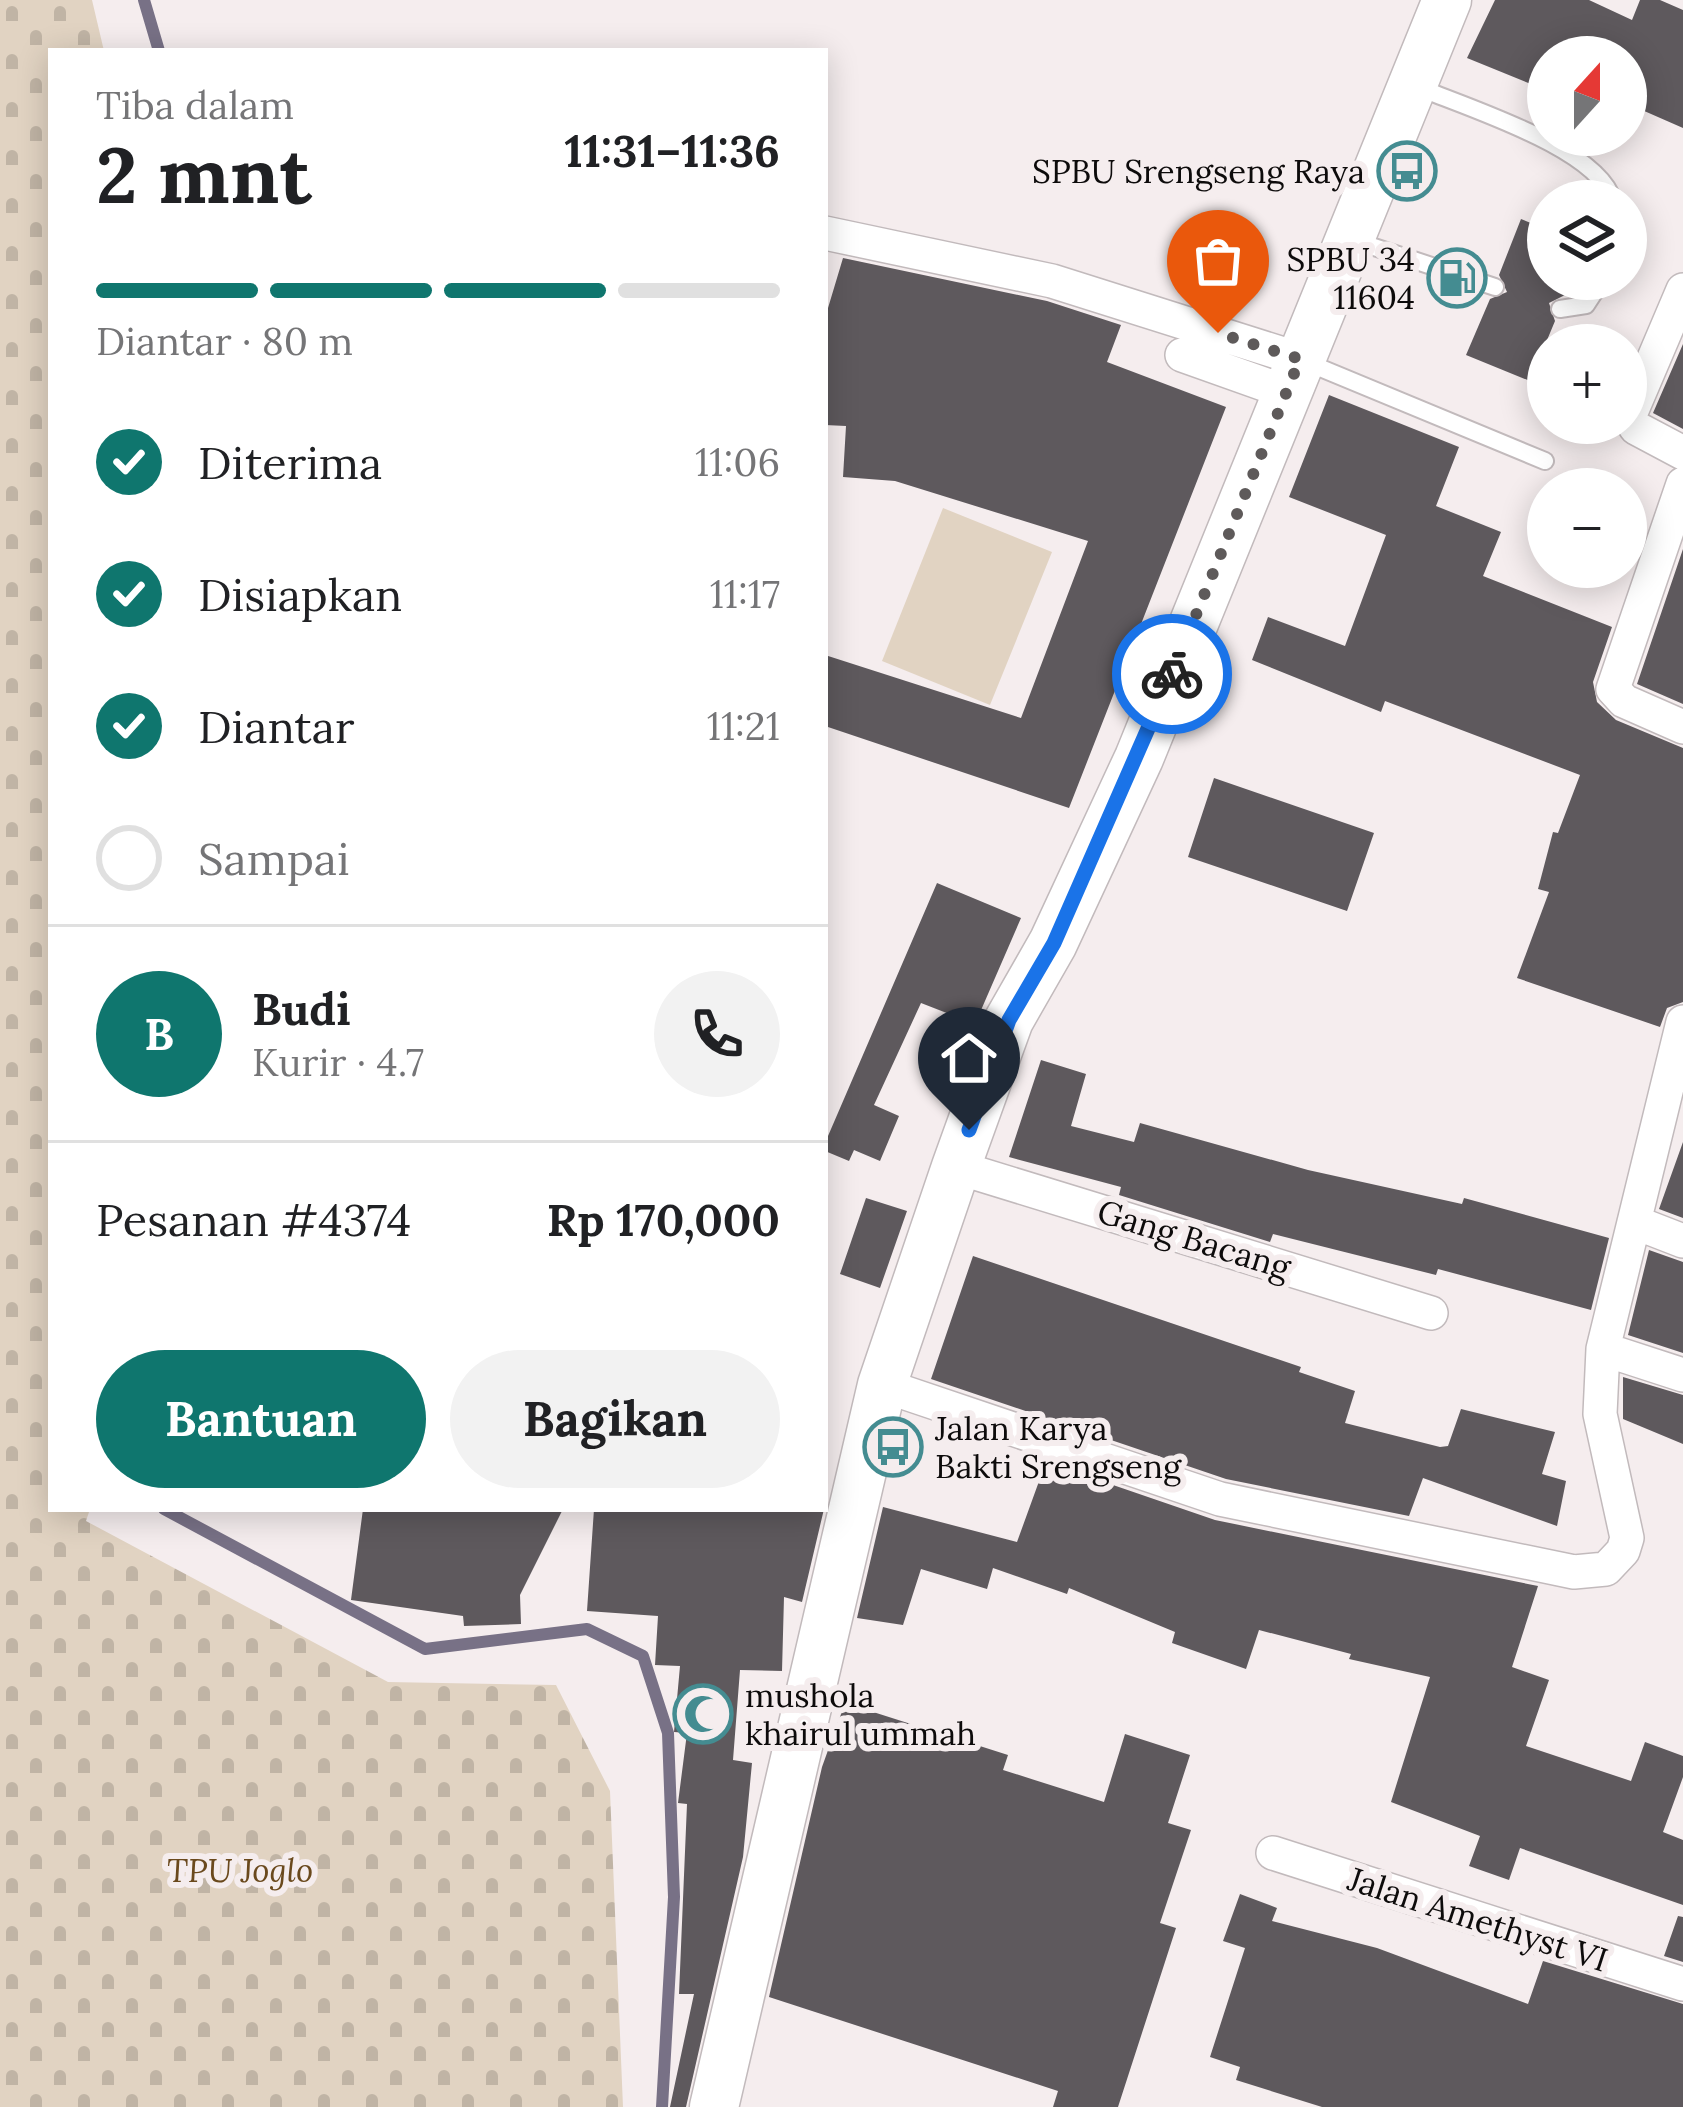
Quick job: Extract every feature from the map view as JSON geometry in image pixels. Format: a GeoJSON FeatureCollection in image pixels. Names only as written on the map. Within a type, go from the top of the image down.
{"type":"FeatureCollection","features":[{"type":"Feature","properties":{"kind":"main road"},"geometry":{"type":"LineString","coordinates":[[714,2107],[881,1385],[956,1167],[1009,1020],[1054,943],[1139,758],[1447,0]]}},
{"type":"Feature","properties":{"kind":"street"},"geometry":{"type":"LineString","coordinates":[[828,233],[1052,281],[1293,376]]}},
{"type":"Feature","properties":{"kind":"street"},"geometry":{"type":"LineString","coordinates":[[1683,290],[1634,398],[1630,424],[1683,453]]}},
{"type":"Feature","properties":{"kind":"street"},"geometry":{"type":"LineString","coordinates":[[1182,355],[1293,376]]}},
{"type":"Feature","properties":{"kind":"street"},"geometry":{"type":"LineString","coordinates":[[1679,503],[1613,689],[1624,701],[1683,727]]}},
{"type":"Feature","properties":{"kind":"street"},"geometry":{"type":"LineString","coordinates":[[881,1385],[1220,1499],[1574,1572],[1597,1572],[1613,1564],[1627,1538],[1600,1414],[1603,1348],[1683,1022]]}},
{"type":"Feature","properties":{"kind":"street","name":"Gang Bacang"},"geometry":{"type":"LineString","coordinates":[[956,1167],[1431,1313]]}},
{"type":"Feature","properties":{"kind":"street"},"geometry":{"type":"LineString","coordinates":[[1634,1222],[1683,1240]]}},
{"type":"Feature","properties":{"kind":"street"},"geometry":{"type":"LineString","coordinates":[[1603,1348],[1683,1375]]}},
{"type":"Feature","properties":{"kind":"street","name":"Jalan Amethyst VI"},"geometry":{"type":"LineString","coordinates":[[1273,1853],[1683,1984]]}},
{"type":"Feature","properties":{"kind":"lane"},"geometry":{"type":"LineString","coordinates":[[1411,84],[1575,155],[1602,180]]}},
{"type":"Feature","properties":{"kind":"lane"},"geometry":{"type":"LineString","coordinates":[[1350,239],[1495,287]]}},
{"type":"Feature","properties":{"kind":"lane"},"geometry":{"type":"LineString","coordinates":[[1560,309],[1589,300]]}},
{"type":"Feature","properties":{"kind":"lane"},"geometry":{"type":"LineString","coordinates":[[1293,376],[1545,461]]}},
{"type":"Feature","properties":{"kind":"green space","name":"TPU Joglo"},"geometry":{"type":"Polygon","coordinates":[[[0,0],[92,0],[103,48],[48,48],[48,1512],[89,1512],[86,1521],[388,1682],[556,1685],[610,1791],[623,2107],[0,2107],[0,0]]]}},
{"type":"Feature","properties":{"kind":"green space"},"geometry":{"type":"Polygon","coordinates":[[[943,508],[1052,552],[990,705],[882,661],[943,508]]]}},
{"type":"Feature","properties":{"kind":"building"},"geometry":{"type":"Polygon","coordinates":[[[1495,0],[1589,0],[1632,20],[1640,0],[1660,0],[1683,10],[1683,128],[1647,112],[1647,36],[1527,36],[1527,82],[1467,58],[1495,0]]]}},
{"type":"Feature","properties":{"kind":"building"},"geometry":{"type":"Polygon","coordinates":[[[1521,219],[1527,221],[1527,300],[1555,300],[1549,303],[1555,321],[1527,324],[1527,380],[1466,355],[1490,299],[1507,292],[1499,275],[1521,219]]]}},
{"type":"Feature","properties":{"kind":"building"},"geometry":{"type":"Polygon","coordinates":[[[843,258],[1047,301],[1121,325],[1107,362],[1226,407],[1069,808],[828,727],[828,656],[1021,718],[1088,541],[895,481],[843,477],[846,426],[828,425],[828,308],[843,258]]]}},
{"type":"Feature","properties":{"kind":"building"},"geometry":{"type":"Polygon","coordinates":[[[1683,344],[1683,429],[1653,413],[1683,344]]]}},
{"type":"Feature","properties":{"kind":"building"},"geometry":{"type":"Polygon","coordinates":[[[1329,395],[1459,447],[1436,506],[1501,532],[1483,576],[1612,627],[1593,682],[1597,702],[1616,720],[1683,748],[1683,1002],[1667,1008],[1660,1027],[1517,978],[1549,892],[1538,889],[1553,832],[1558,833],[1580,775],[1385,701],[1381,712],[1252,660],[1268,617],[1345,646],[1386,535],[1289,497],[1329,395]]]}},
{"type":"Feature","properties":{"kind":"building"},"geometry":{"type":"Polygon","coordinates":[[[1683,549],[1683,704],[1637,684],[1683,549]]]}},
{"type":"Feature","properties":{"kind":"building"},"geometry":{"type":"Polygon","coordinates":[[[1214,778],[1374,833],[1347,911],[1188,857],[1214,778]]]}},
{"type":"Feature","properties":{"kind":"building"},"geometry":{"type":"Polygon","coordinates":[[[937,883],[1021,918],[975,1024],[921,1003],[874,1105],[899,1116],[880,1161],[854,1150],[849,1161],[828,1152],[828,1136],[937,883]]]}},
{"type":"Feature","properties":{"kind":"building"},"geometry":{"type":"Polygon","coordinates":[[[1041,1060],[1086,1074],[1071,1126],[1134,1142],[1140,1123],[1308,1170],[1462,1204],[1464,1198],[1609,1238],[1591,1310],[1438,1269],[1436,1275],[1273,1234],[1270,1242],[1119,1195],[1121,1187],[1009,1157],[1041,1060]]]}},
{"type":"Feature","properties":{"kind":"building"},"geometry":{"type":"Polygon","coordinates":[[[1683,1142],[1683,1218],[1659,1209],[1683,1142]]]}},
{"type":"Feature","properties":{"kind":"building"},"geometry":{"type":"Polygon","coordinates":[[[866,1198],[907,1211],[880,1288],[840,1274],[866,1198]]]}},
{"type":"Feature","properties":{"kind":"building"},"geometry":{"type":"Polygon","coordinates":[[[1649,1250],[1683,1262],[1683,1353],[1628,1335],[1649,1250]]]}},
{"type":"Feature","properties":{"kind":"building"},"geometry":{"type":"Polygon","coordinates":[[[973,1256],[1301,1367],[1299,1372],[1355,1391],[1345,1423],[1440,1447],[1448,1446],[1461,1409],[1555,1432],[1542,1474],[1566,1481],[1557,1526],[1423,1478],[1409,1516],[1226,1479],[931,1379],[973,1256]]]}},
{"type":"Feature","properties":{"kind":"building"},"geometry":{"type":"Polygon","coordinates":[[[1623,1377],[1683,1395],[1683,1444],[1623,1419],[1623,1377]]]}},
{"type":"Feature","properties":{"kind":"building"},"geometry":{"type":"Polygon","coordinates":[[[1046,1462],[1215,1520],[1538,1586],[1512,1667],[1549,1680],[1526,1746],[1631,1781],[1645,1742],[1683,1756],[1683,1777],[1663,1832],[1683,1840],[1683,1905],[1520,1848],[1509,1880],[1469,1866],[1480,1836],[1391,1802],[1430,1677],[1349,1659],[1351,1654],[1259,1630],[1246,1669],[1172,1643],[1175,1632],[1069,1588],[1067,1594],[993,1568],[987,1589],[921,1569],[903,1625],[857,1618],[883,1507],[1017,1542],[1046,1462]]]}},
{"type":"Feature","properties":{"kind":"building"},"geometry":{"type":"Polygon","coordinates":[[[363,1512],[562,1512],[520,1595],[521,1624],[464,1626],[463,1616],[351,1600],[363,1512]]]}},
{"type":"Feature","properties":{"kind":"building"},"geometry":{"type":"Polygon","coordinates":[[[594,1512],[823,1512],[802,1602],[784,1597],[782,1671],[740,1670],[733,1760],[752,1763],[743,1857],[686,2107],[670,2107],[694,1994],[679,1994],[687,1804],[678,1803],[687,1733],[674,1732],[680,1666],[655,1665],[658,1616],[587,1611],[594,1512]]]}},
{"type":"Feature","properties":{"kind":"building"},"geometry":{"type":"Polygon","coordinates":[[[845,1703],[1008,1755],[1003,1770],[1104,1802],[1125,1734],[1190,1755],[1168,1823],[1191,1830],[1160,1923],[1176,1928],[1118,2107],[1053,2107],[1058,2091],[769,1997],[822,1767],[845,1703]]]}},
{"type":"Feature","properties":{"kind":"building"},"geometry":{"type":"Polygon","coordinates":[[[1240,1894],[1277,1908],[1272,1921],[1377,1948],[1528,2004],[1543,1961],[1683,2004],[1683,2107],[1322,2107],[1236,2080],[1240,2067],[1210,2057],[1245,1948],[1223,1941],[1240,1894]]]}},
{"type":"Feature","properties":{"kind":"building"},"geometry":{"type":"Polygon","coordinates":[[[1678,1916],[1683,1917],[1683,1962],[1664,1956],[1678,1916]]]}},
{"type":"Feature","properties":{"kind":"waterway"},"geometry":{"type":"LineString","coordinates":[[144,0],[158,48]]}},
{"type":"Feature","properties":{"kind":"waterway"},"geometry":{"type":"LineString","coordinates":[[170,1512],[425,1649],[587,1629],[643,1656],[668,1733],[674,1897],[662,2107]]}},
{"type":"Feature","properties":{"kind":"way so far"},"geometry":{"type":"LineString","coordinates":[[1172,674],[1300,359],[1218,333]]}},
{"type":"Feature","properties":{"kind":"place","name":"SPBU Srengseng Raya"},"geometry":{"type":"Point","coordinates":[1407,171]}},
{"type":"Feature","properties":{"kind":"place","name":"SPBU 34 11604"},"geometry":{"type":"Point","coordinates":[1457,278]}},
{"type":"Feature","properties":{"kind":"place","name":"Jalan Karya Bakti Srengseng"},"geometry":{"type":"Point","coordinates":[893,1447]}},
{"type":"Feature","properties":{"kind":"place","name":"mushola khairul ummah"},"geometry":{"type":"Point","coordinates":[703,1714]}},
{"type":"Feature","properties":{"kind":"route"},"geometry":{"type":"LineString","coordinates":[[969,1130],[1009,1020],[1054,943],[1172,674]]}}]}
